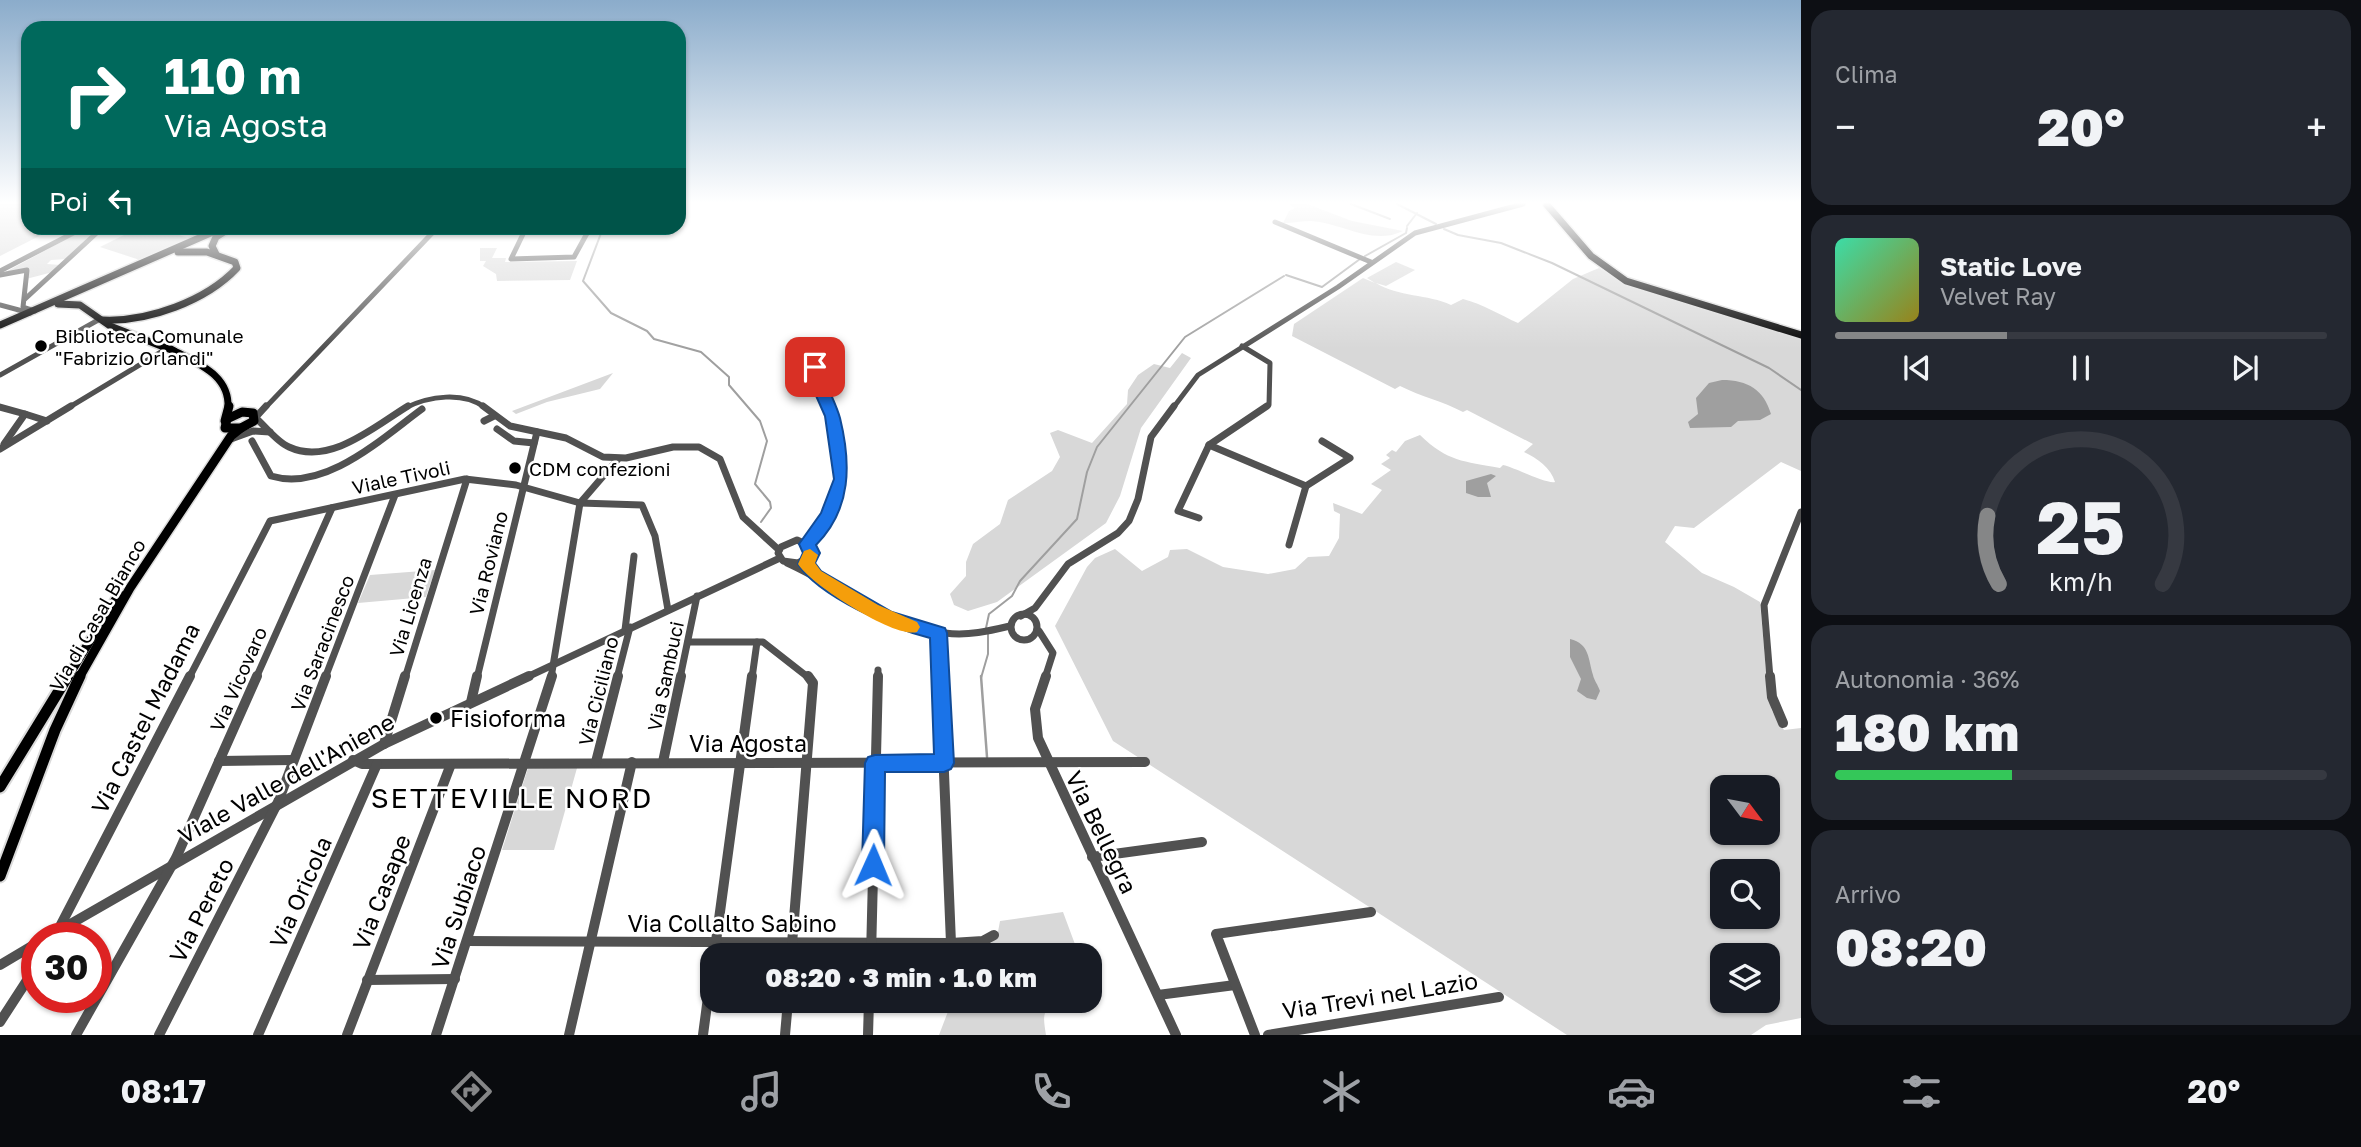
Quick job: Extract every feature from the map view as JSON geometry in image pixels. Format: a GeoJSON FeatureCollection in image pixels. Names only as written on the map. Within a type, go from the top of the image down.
{"type":"FeatureCollection","features":[{"type":"Feature","properties":{"kind":"main road"},"geometry":{"type":"LineString","coordinates":[[0,324],[170,252]]}},
{"type":"Feature","properties":{"kind":"main road"},"geometry":{"type":"LineString","coordinates":[[160,257],[181,252]]}},
{"type":"Feature","properties":{"kind":"main road"},"geometry":{"type":"LineString","coordinates":[[102,320],[131,321],[162,311],[232,275],[237,265],[218,255],[203,252]]}},
{"type":"Feature","properties":{"kind":"main road"},"geometry":{"type":"LineString","coordinates":[[1586,252],[1615,276],[1641,287],[1801,335]]}},
{"type":"Feature","properties":{"kind":"main road"},"geometry":{"type":"LineString","coordinates":[[83,307],[83,296],[105,281]]}},
{"type":"Feature","properties":{"kind":"main road"},"geometry":{"type":"LineString","coordinates":[[0,324],[56,305],[83,307],[102,320],[202,364],[221,380],[226,390],[226,425]]}},
{"type":"Feature","properties":{"kind":"main road"},"geometry":{"type":"LineString","coordinates":[[162,311],[143,328],[146,338],[170,350]]}},
{"type":"Feature","properties":{"kind":"main road"},"geometry":{"type":"LineString","coordinates":[[227,408],[256,418]]}},
{"type":"Feature","properties":{"kind":"main road"},"geometry":{"type":"LineString","coordinates":[[226,425],[242,413]]}},
{"type":"Feature","properties":{"kind":"main road","name":"Via di Casal Bianco"},"geometry":{"type":"LineString","coordinates":[[0,876],[45,753],[82,670],[140,571],[228,442],[256,418]]}},
{"type":"Feature","properties":{"kind":"main road"},"geometry":{"type":"LineString","coordinates":[[226,425],[244,427]]}},
{"type":"Feature","properties":{"kind":"main road","name":"Via di Casal Bianco"},"geometry":{"type":"LineString","coordinates":[[0,787],[226,425]]}},
{"type":"Feature","properties":{"kind":"street"},"geometry":{"type":"LineString","coordinates":[[0,273],[38,252]]}},
{"type":"Feature","properties":{"kind":"street"},"geometry":{"type":"LineString","coordinates":[[25,299],[76,252]]}},
{"type":"Feature","properties":{"kind":"street"},"geometry":{"type":"LineString","coordinates":[[413,252],[265,405],[256,418],[297,451],[317,453],[346,444],[408,406],[444,396],[475,400],[510,426],[566,438],[596,455],[618,459],[680,447],[711,451],[723,464],[743,517],[769,539],[782,557],[886,617],[907,626],[938,633],[992,632],[1031,637],[1046,642]]}},
{"type":"Feature","properties":{"kind":"street"},"geometry":{"type":"LineString","coordinates":[[515,252],[512,259],[572,258],[579,252]]}},
{"type":"Feature","properties":{"kind":"street"},"geometry":{"type":"LineString","coordinates":[[1348,252],[1371,262]]}},
{"type":"Feature","properties":{"kind":"street"},"geometry":{"type":"LineString","coordinates":[[992,632],[1010,626],[1013,619],[1037,605],[1068,564],[1126,525],[1136,505],[1153,433],[1198,375],[1385,252]]}},
{"type":"Feature","properties":{"kind":"street"},"geometry":{"type":"LineString","coordinates":[[0,273],[27,270],[24,278],[23,307],[32,312]]}},
{"type":"Feature","properties":{"kind":"street"},"geometry":{"type":"LineString","coordinates":[[0,305],[32,312]]}},
{"type":"Feature","properties":{"kind":"street"},"geometry":{"type":"LineString","coordinates":[[1,373],[102,320]]}},
{"type":"Feature","properties":{"kind":"street"},"geometry":{"type":"LineString","coordinates":[[1199,518],[1178,511],[1209,445],[1269,405],[1270,362],[1242,346]]}},
{"type":"Feature","properties":{"kind":"street"},"geometry":{"type":"LineString","coordinates":[[0,448],[170,350]]}},
{"type":"Feature","properties":{"kind":"street"},"geometry":{"type":"LineString","coordinates":[[808,544],[818,533],[829,513],[841,479],[832,416],[817,382],[815,363]]}},
{"type":"Feature","properties":{"kind":"street"},"geometry":{"type":"LineString","coordinates":[[242,413],[265,405]]}},
{"type":"Feature","properties":{"kind":"street"},"geometry":{"type":"LineString","coordinates":[[0,407],[47,421]]}},
{"type":"Feature","properties":{"kind":"street"},"geometry":{"type":"LineString","coordinates":[[252,441],[271,476],[282,481],[298,481],[328,470],[422,409]]}},
{"type":"Feature","properties":{"kind":"street"},"geometry":{"type":"LineString","coordinates":[[0,448],[25,414]]}},
{"type":"Feature","properties":{"kind":"street"},"geometry":{"type":"LineString","coordinates":[[484,421],[494,416]]}},
{"type":"Feature","properties":{"kind":"street"},"geometry":{"type":"LineString","coordinates":[[377,425],[390,431]]}},
{"type":"Feature","properties":{"kind":"street"},"geometry":{"type":"LineString","coordinates":[[244,427],[266,428]]}},
{"type":"Feature","properties":{"kind":"street"},"geometry":{"type":"LineString","coordinates":[[497,429],[514,441],[534,443]]}},
{"type":"Feature","properties":{"kind":"street"},"geometry":{"type":"LineString","coordinates":[[228,442],[253,431],[275,435]]}},
{"type":"Feature","properties":{"kind":"street","name":"Via Roviano"},"geometry":{"type":"LineString","coordinates":[[471,702],[537,432]]}},
{"type":"Feature","properties":{"kind":"street"},"geometry":{"type":"LineString","coordinates":[[1289,545],[1306,486],[1350,458],[1322,441]]}},
{"type":"Feature","properties":{"kind":"street"},"geometry":{"type":"LineString","coordinates":[[1209,445],[1306,486]]}},
{"type":"Feature","properties":{"kind":"street"},"geometry":{"type":"LineString","coordinates":[[580,503],[618,459]]}},
{"type":"Feature","properties":{"kind":"street","name":"Viale Tivoli"},"geometry":{"type":"LineString","coordinates":[[267,523],[274,519],[467,479],[523,487],[580,503],[647,507],[655,531],[660,575],[668,610]]}},
{"type":"Feature","properties":{"kind":"street","name":"Via Licenza"},"geometry":{"type":"LineString","coordinates":[[384,744],[467,479]]}},
{"type":"Feature","properties":{"kind":"street","name":"Via Saracinesco"},"geometry":{"type":"LineString","coordinates":[[278,802],[395,495]]}},
{"type":"Feature","properties":{"kind":"street","name":"Via Subiaco"},"geometry":{"type":"LineString","coordinates":[[436,1035],[554,667],[580,503]]}},
{"type":"Feature","properties":{"kind":"street","name":"Via Vicovaro"},"geometry":{"type":"LineString","coordinates":[[76,1035],[172,864],[332,508]]}},
{"type":"Feature","properties":{"kind":"street"},"geometry":{"type":"LineString","coordinates":[[1783,723],[1772,696],[1764,605],[1801,512]]}},
{"type":"Feature","properties":{"kind":"street","name":"Via Castel Madama"},"geometry":{"type":"LineString","coordinates":[[63,922],[267,523]]}},
{"type":"Feature","properties":{"kind":"street"},"geometry":{"type":"LineString","coordinates":[[769,539],[808,544]]}},
{"type":"Feature","properties":{"kind":"street"},"geometry":{"type":"LineString","coordinates":[[782,557],[789,541]]}},
{"type":"Feature","properties":{"kind":"street"},"geometry":{"type":"LineString","coordinates":[[808,544],[811,553],[806,564],[816,575]]}},
{"type":"Feature","properties":{"kind":"street","name":"Via Ciciliano"},"geometry":{"type":"LineString","coordinates":[[596,762],[627,629],[634,556]]}},
{"type":"Feature","properties":{"kind":"street"},"geometry":{"type":"LineString","coordinates":[[782,557],[797,564],[807,559]]}},
{"type":"Feature","properties":{"kind":"street","name":"Viale Valle dell'Aniene"},"geometry":{"type":"LineString","coordinates":[[77,922],[353,760],[782,557]]}},
{"type":"Feature","properties":{"kind":"street","name":"Via Sambuci"},"geometry":{"type":"LineString","coordinates":[[663,762],[697,596]]}},
{"type":"Feature","properties":{"kind":"street"},"geometry":{"type":"LineString","coordinates":[[1037,605],[1038,627],[1046,642]]}},
{"type":"Feature","properties":{"kind":"street"},"geometry":{"type":"LineString","coordinates":[[1021,616],[1038,627]]}},
{"type":"Feature","properties":{"kind":"street"},"geometry":{"type":"LineString","coordinates":[[1010,626],[1016,635]]}},
{"type":"Feature","properties":{"kind":"street"},"geometry":{"type":"LineString","coordinates":[[1031,637],[1038,627]]}},
{"type":"Feature","properties":{"kind":"street"},"geometry":{"type":"LineString","coordinates":[[938,633],[951,943]]}},
{"type":"Feature","properties":{"kind":"street"},"geometry":{"type":"LineString","coordinates":[[688,642],[757,642],[768,645],[812,681],[792,943]]}},
{"type":"Feature","properties":{"kind":"street"},"geometry":{"type":"LineString","coordinates":[[716,942],[757,642]]}},
{"type":"Feature","properties":{"kind":"street","name":"Via Bellegra"},"geometry":{"type":"LineString","coordinates":[[1046,642],[1053,649],[1053,657],[1038,696],[1034,716],[1038,738],[1176,1035]]}},
{"type":"Feature","properties":{"kind":"street"},"geometry":{"type":"LineString","coordinates":[[872,942],[878,670]]}},
{"type":"Feature","properties":{"kind":"street","name":"Via Agosta"},"geometry":{"type":"LineString","coordinates":[[353,760],[358,764],[1145,762]]}},
{"type":"Feature","properties":{"kind":"street"},"geometry":{"type":"LineString","coordinates":[[219,761],[293,761]]}},
{"type":"Feature","properties":{"kind":"street"},"geometry":{"type":"LineString","coordinates":[[569,1035],[632,762]]}},
{"type":"Feature","properties":{"kind":"street","name":"Via Oricola"},"geometry":{"type":"LineString","coordinates":[[258,1035],[377,764]]}},
{"type":"Feature","properties":{"kind":"street","name":"Via Casape"},"geometry":{"type":"LineString","coordinates":[[347,1035],[452,764]]}},
{"type":"Feature","properties":{"kind":"street","name":"Via Pereto"},"geometry":{"type":"LineString","coordinates":[[159,1035],[278,802]]}},
{"type":"Feature","properties":{"kind":"street"},"geometry":{"type":"LineString","coordinates":[[1092,857],[1202,842]]}},
{"type":"Feature","properties":{"kind":"street"},"geometry":{"type":"LineString","coordinates":[[1255,1035],[1216,934],[1371,912]]}},
{"type":"Feature","properties":{"kind":"street","name":"Via Collalto Sabino"},"geometry":{"type":"LineString","coordinates":[[467,940],[951,943],[984,941],[994,935]]}},
{"type":"Feature","properties":{"kind":"street"},"geometry":{"type":"LineString","coordinates":[[0,965],[21,953]]}},
{"type":"Feature","properties":{"kind":"street"},"geometry":{"type":"LineString","coordinates":[[368,980],[455,979]]}},
{"type":"Feature","properties":{"kind":"street"},"geometry":{"type":"LineString","coordinates":[[1158,995],[1235,985]]}},
{"type":"Feature","properties":{"kind":"street"},"geometry":{"type":"LineString","coordinates":[[0,1022],[21,990]]}},
{"type":"Feature","properties":{"kind":"street","name":"Via Trevi nel Lazio"},"geometry":{"type":"LineString","coordinates":[[1268,1035],[1499,997]]}},
{"type":"Feature","properties":{"kind":"street"},"geometry":{"type":"LineString","coordinates":[[703,1035],[706,1013]]}},
{"type":"Feature","properties":{"kind":"street"},"geometry":{"type":"LineString","coordinates":[[785,1035],[787,1013]]}},
{"type":"Feature","properties":{"kind":"street"},"geometry":{"type":"LineString","coordinates":[[868,1035],[869,1013]]}},
{"type":"Feature","properties":{"kind":"shaded area"},"geometry":{"type":"Polygon","coordinates":[[[42,252],[74,252],[67,259],[51,260],[47,264],[61,265],[53,272],[26,279],[30,269],[0,275],[42,252]]]}},
{"type":"Feature","properties":{"kind":"shaded area"},"geometry":{"type":"Polygon","coordinates":[[[116,252],[162,252],[143,261],[116,252]]]}},
{"type":"Feature","properties":{"kind":"shaded area"},"geometry":{"type":"Polygon","coordinates":[[[480,252],[495,252],[492,258],[506,258],[505,262],[577,261],[570,280],[497,281],[496,274],[483,266],[486,261],[480,261],[480,252]]]}},
{"type":"Feature","properties":{"kind":"shaded area"},"geometry":{"type":"Polygon","coordinates":[[[1396,262],[1415,270],[1386,286],[1376,283],[1394,291],[1451,305],[1463,299],[1518,323],[1573,279],[1599,268],[1625,283],[1801,336],[1801,471],[1781,462],[1694,528],[1675,526],[1665,542],[1702,573],[1760,602],[1768,694],[1772,711],[1784,730],[1801,728],[1801,1018],[1766,1025],[1751,1035],[1567,1035],[1113,741],[1055,626],[1087,567],[1095,558],[1115,549],[1142,571],[1168,557],[1170,550],[1187,549],[1223,567],[1268,574],[1295,569],[1308,557],[1329,556],[1339,538],[1340,514],[1334,511],[1333,503],[1362,514],[1382,490],[1371,484],[1391,470],[1381,464],[1390,458],[1386,455],[1392,450],[1396,452],[1405,441],[1420,435],[1439,451],[1457,459],[1500,468],[1503,465],[1545,481],[1555,482],[1543,464],[1524,452],[1533,444],[1467,410],[1463,412],[1400,386],[1395,389],[1292,336],[1294,324],[1363,278],[1375,283],[1367,278],[1396,262]]]}},
{"type":"Feature","properties":{"kind":"shaded area"},"geometry":{"type":"Polygon","coordinates":[[[1182,353],[1191,358],[1141,428],[1120,496],[1106,523],[997,602],[968,611],[954,605],[950,594],[966,576],[966,562],[973,544],[1000,524],[1008,500],[1052,471],[1060,457],[1050,433],[1058,430],[1092,443],[1127,404],[1128,390],[1138,375],[1154,364],[1170,368],[1182,353]]]}},
{"type":"Feature","properties":{"kind":"shaded area"},"geometry":{"type":"Polygon","coordinates":[[[613,373],[600,389],[547,402],[516,414],[512,411],[613,373]]]}},
{"type":"Feature","properties":{"kind":"shaded area"},"geometry":{"type":"Polygon","coordinates":[[[1722,380],[1740,382],[1754,388],[1764,399],[1771,414],[1760,420],[1738,421],[1731,427],[1690,428],[1688,422],[1698,414],[1696,398],[1709,383],[1722,380]]]}},
{"type":"Feature","properties":{"kind":"shaded area"},"geometry":{"type":"Polygon","coordinates":[[[1491,474],[1496,476],[1487,483],[1491,497],[1466,493],[1466,481],[1491,474]]]}},
{"type":"Feature","properties":{"kind":"shaded area"},"geometry":{"type":"Polygon","coordinates":[[[435,570],[426,597],[358,603],[370,575],[435,570]]]}},
{"type":"Feature","properties":{"kind":"shaded area"},"geometry":{"type":"Polygon","coordinates":[[[1570,639],[1585,648],[1600,691],[1596,700],[1577,691],[1581,679],[1570,657],[1570,639]]]}},
{"type":"Feature","properties":{"kind":"shaded area"},"geometry":{"type":"Polygon","coordinates":[[[528,768],[577,768],[554,850],[502,850],[528,768]]]}},
{"type":"Feature","properties":{"kind":"shaded area"},"geometry":{"type":"Polygon","coordinates":[[[1063,912],[1075,943],[991,943],[997,937],[1000,921],[1063,912]]]}},
{"type":"Feature","properties":{"kind":"shaded area"},"geometry":{"type":"Polygon","coordinates":[[[947,1013],[1046,1013],[1046,1035],[939,1035],[947,1013]]]}},
{"type":"Feature","properties":{"kind":"waterway"},"geometry":{"type":"LineString","coordinates":[[594,252],[583,281],[611,313],[647,331],[654,339],[701,352],[729,377],[729,385],[760,421],[767,441],[755,484],[770,502],[771,508],[761,522]]}},
{"type":"Feature","properties":{"kind":"waterway"},"geometry":{"type":"LineString","coordinates":[[1365,256],[1372,252]]}},
{"type":"Feature","properties":{"kind":"waterway"},"geometry":{"type":"LineString","coordinates":[[1525,252],[1769,368],[1801,390]]}},
{"type":"Feature","properties":{"kind":"waterway"},"geometry":{"type":"LineString","coordinates":[[1286,275],[1322,287],[1360,259]]}},
{"type":"Feature","properties":{"kind":"waterway"},"geometry":{"type":"LineString","coordinates":[[986,628],[989,614],[1012,596],[1020,581],[1077,519],[1087,472],[1097,447],[1185,337],[1284,276]]}},
{"type":"Feature","properties":{"kind":"waterway"},"geometry":{"type":"LineString","coordinates":[[981,678],[988,654],[988,634]]}},
{"type":"Feature","properties":{"kind":"waterway"},"geometry":{"type":"LineString","coordinates":[[981,678],[987,757]]}},
{"type":"Feature","properties":{"kind":"slow traffic"},"geometry":{"type":"LineString","coordinates":[[810,555],[806,564],[816,575],[886,617],[911,627]]}},
{"type":"Feature","properties":{"kind":"place","name":"Biblioteca Comunale \"Fabrizio Orlandi\""},"geometry":{"type":"Point","coordinates":[41,346]}},
{"type":"Feature","properties":{"kind":"place","name":"CDM confezioni"},"geometry":{"type":"Point","coordinates":[515,468]}},
{"type":"Feature","properties":{"kind":"place","name":"Fisioforma"},"geometry":{"type":"Point","coordinates":[436,718]}},
{"type":"Feature","properties":{"kind":"district","name":"SETTEVILLE NORD"},"geometry":{"type":"Point","coordinates":[512,797]}},
{"type":"Feature","properties":{"kind":"route"},"geometry":{"type":"LineString","coordinates":[[815,367],[817,382],[828,401],[832,416],[841,479],[829,513],[818,533],[808,544],[811,553],[806,564],[816,575],[886,617],[907,626],[938,633],[944,763],[875,763],[873,865]]}}]}
